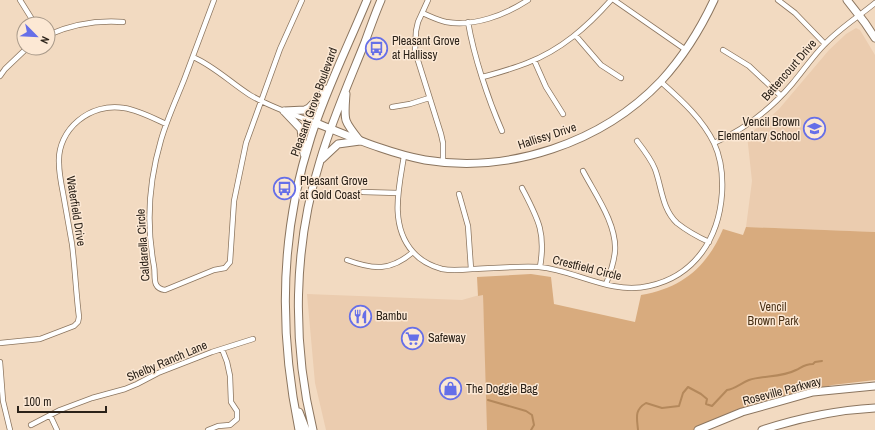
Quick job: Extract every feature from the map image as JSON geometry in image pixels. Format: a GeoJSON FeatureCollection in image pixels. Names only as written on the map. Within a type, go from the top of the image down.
{"type":"FeatureCollection","features":[{"type":"Feature","properties":{"kind":"main road","name":"Pleasant Grove Boulevard"},"geometry":{"type":"LineString","coordinates":[[299,430],[287,348],[285,291],[293,207],[305,158],[316,123],[367,0]]}},
{"type":"Feature","properties":{"kind":"main road","name":"Pleasant Grove Boulevard"},"geometry":{"type":"LineString","coordinates":[[313,430],[302,372],[299,330],[298,291],[304,237],[319,162],[330,129],[381,0]]}},
{"type":"Feature","properties":{"kind":"main road","name":"Hallissy Drive"},"geometry":{"type":"LineString","coordinates":[[316,123],[386,151],[404,156],[443,161],[471,163],[500,161],[526,156],[558,147],[585,135],[618,117],[660,81],[686,50],[701,26],[714,0]]}},
{"type":"Feature","properties":{"kind":"main road"},"geometry":{"type":"LineString","coordinates":[[847,0],[860,15],[875,38]]}},
{"type":"Feature","properties":{"kind":"main road"},"geometry":{"type":"LineString","coordinates":[[284,111],[305,110],[309,108],[332,82]]}},
{"type":"Feature","properties":{"kind":"main road"},"geometry":{"type":"LineString","coordinates":[[319,162],[338,144],[360,141],[345,121],[346,88]]}},
{"type":"Feature","properties":{"kind":"main road"},"geometry":{"type":"LineString","coordinates":[[284,111],[301,129],[305,158]]}},
{"type":"Feature","properties":{"kind":"main road","name":"Roseville Parkway"},"geometry":{"type":"LineString","coordinates":[[698,430],[742,412],[813,392],[875,386]]}},
{"type":"Feature","properties":{"kind":"main road"},"geometry":{"type":"LineString","coordinates":[[294,401],[306,430]]}},
{"type":"Feature","properties":{"kind":"main road"},"geometry":{"type":"LineString","coordinates":[[762,430],[818,416],[875,408]]}},
{"type":"Feature","properties":{"kind":"street"},"geometry":{"type":"LineString","coordinates":[[20,0],[30,16]]}},
{"type":"Feature","properties":{"kind":"street","name":"Caldarella Circle"},"geometry":{"type":"LineString","coordinates":[[214,0],[166,124],[153,170],[149,215],[151,250],[155,276],[154,281],[160,290],[165,290],[214,270],[225,268],[230,262],[232,257],[230,247],[237,179],[246,144],[261,101]]}},
{"type":"Feature","properties":{"kind":"street"},"geometry":{"type":"LineString","coordinates":[[261,101],[288,30],[302,0]]}},
{"type":"Feature","properties":{"kind":"street"},"geometry":{"type":"LineString","coordinates":[[428,0],[416,31],[415,51],[443,143],[443,161]]}},
{"type":"Feature","properties":{"kind":"street"},"geometry":{"type":"LineString","coordinates":[[422,13],[447,22],[468,22],[506,12],[528,0]]}},
{"type":"Feature","properties":{"kind":"street"},"geometry":{"type":"LineString","coordinates":[[483,77],[534,60],[556,49],[576,36],[611,0]]}},
{"type":"Feature","properties":{"kind":"street"},"geometry":{"type":"LineString","coordinates":[[614,0],[686,50]]}},
{"type":"Feature","properties":{"kind":"street"},"geometry":{"type":"LineString","coordinates":[[778,0],[795,13],[825,44]]}},
{"type":"Feature","properties":{"kind":"street","name":"Bettencourt Drive"},"geometry":{"type":"LineString","coordinates":[[714,143],[746,126],[771,107],[825,44],[875,3]]}},
{"type":"Feature","properties":{"kind":"street"},"geometry":{"type":"LineString","coordinates":[[56,32],[73,25],[87,22],[123,22]]}},
{"type":"Feature","properties":{"kind":"street"},"geometry":{"type":"LineString","coordinates":[[468,22],[474,51],[494,113],[502,131]]}},
{"type":"Feature","properties":{"kind":"street"},"geometry":{"type":"LineString","coordinates":[[576,36],[601,64],[621,78]]}},
{"type":"Feature","properties":{"kind":"street"},"geometry":{"type":"LineString","coordinates":[[723,50],[749,66],[781,96]]}},
{"type":"Feature","properties":{"kind":"street"},"geometry":{"type":"LineString","coordinates":[[0,76],[19,56]]}},
{"type":"Feature","properties":{"kind":"street"},"geometry":{"type":"LineString","coordinates":[[192,57],[208,64],[243,90],[261,101],[316,123]]}},
{"type":"Feature","properties":{"kind":"street"},"geometry":{"type":"LineString","coordinates":[[534,60],[546,87],[563,114]]}},
{"type":"Feature","properties":{"kind":"street","name":"Crestfield Circle"},"geometry":{"type":"LineString","coordinates":[[404,156],[398,194],[398,219],[401,232],[413,252],[430,264],[450,270],[540,267],[616,287],[648,287],[670,279],[692,264],[701,254],[715,230],[719,216],[722,185],[719,157],[714,143],[700,120],[660,81]]}},
{"type":"Feature","properties":{"kind":"street"},"geometry":{"type":"LineString","coordinates":[[392,106],[410,104],[429,98]]}},
{"type":"Feature","properties":{"kind":"street","name":"Waterfield Drive"},"geometry":{"type":"LineString","coordinates":[[0,343],[24,342],[40,339],[74,326],[78,322],[79,317],[76,273],[58,163],[62,143],[70,128],[83,116],[107,107],[132,110],[166,124]]}},
{"type":"Feature","properties":{"kind":"street"},"geometry":{"type":"LineString","coordinates":[[637,141],[648,156],[654,168],[664,203],[670,213],[677,222],[685,228],[709,242]]}},
{"type":"Feature","properties":{"kind":"street"},"geometry":{"type":"LineString","coordinates":[[583,170],[606,215],[615,239],[613,261],[606,284]]}},
{"type":"Feature","properties":{"kind":"street"},"geometry":{"type":"LineString","coordinates":[[522,188],[541,228],[543,241],[540,267]]}},
{"type":"Feature","properties":{"kind":"street"},"geometry":{"type":"LineString","coordinates":[[363,192],[398,194]]}},
{"type":"Feature","properties":{"kind":"street"},"geometry":{"type":"LineString","coordinates":[[460,194],[468,226],[471,270]]}},
{"type":"Feature","properties":{"kind":"street"},"geometry":{"type":"LineString","coordinates":[[347,260],[364,266],[384,267],[404,260],[413,252]]}},
{"type":"Feature","properties":{"kind":"street","name":"Shelby Ranch Lane"},"geometry":{"type":"LineString","coordinates":[[31,425],[60,410],[92,398],[131,387],[158,373],[253,339]]}},
{"type":"Feature","properties":{"kind":"street"},"geometry":{"type":"LineString","coordinates":[[208,430],[218,426],[230,426],[237,419],[237,411],[231,402],[230,376],[222,349]]}},
{"type":"Feature","properties":{"kind":"street"},"geometry":{"type":"LineString","coordinates":[[0,362],[1,401],[10,430]]}},
{"type":"Feature","properties":{"kind":"street"},"geometry":{"type":"LineString","coordinates":[[50,415],[57,430]]}},
{"type":"Feature","properties":{"kind":"shaded area","name":"Vencil Brown Elementary School"},"geometry":{"type":"Polygon","coordinates":[[[856,28],[860,30],[875,55],[875,232],[746,227],[752,181],[747,135],[764,123],[779,109],[829,50],[846,34],[856,28]]]}},
{"type":"Feature","properties":{"kind":"shaded area"},"geometry":{"type":"Polygon","coordinates":[[[307,294],[462,300],[483,294],[488,430],[326,430],[315,383],[307,294]]]}},
{"type":"Feature","properties":{"kind":"green space","name":"Vencil Brown Park"},"geometry":{"type":"Polygon","coordinates":[[[746,227],[875,232],[875,380],[832,385],[749,409],[694,430],[487,430],[483,295],[478,296],[477,277],[531,274],[551,277],[554,304],[635,322],[641,295],[656,292],[669,287],[691,274],[701,265],[709,254],[723,229],[743,235],[746,227]]]}},
{"type":"Feature","properties":{"kind":"waterway"},"geometry":{"type":"LineString","coordinates":[[638,430],[637,415],[642,406],[646,403],[662,408],[679,406],[683,393],[688,387],[701,394],[707,399],[706,404],[712,406],[727,390],[749,380],[790,373],[806,365],[822,361]]}},
{"type":"Feature","properties":{"kind":"waterway"},"geometry":{"type":"LineString","coordinates":[[488,400],[526,411],[532,415],[534,425],[531,430]]}},
{"type":"Feature","properties":{"kind":"place","name":"Pleasant Grove at Hallissy"},"geometry":{"type":"Point","coordinates":[376,48]}},
{"type":"Feature","properties":{"kind":"place","name":"Vencil Brown Elementary School"},"geometry":{"type":"Point","coordinates":[815,129]}},
{"type":"Feature","properties":{"kind":"place","name":"Pleasant Grove at Gold Coast"},"geometry":{"type":"Point","coordinates":[284,188]}},
{"type":"Feature","properties":{"kind":"place","name":"Bambu"},"geometry":{"type":"Point","coordinates":[360,316]}},
{"type":"Feature","properties":{"kind":"place","name":"Safeway"},"geometry":{"type":"Point","coordinates":[412,338]}},
{"type":"Feature","properties":{"kind":"place","name":"The Doggie Bag"},"geometry":{"type":"Point","coordinates":[450,389]}}]}
